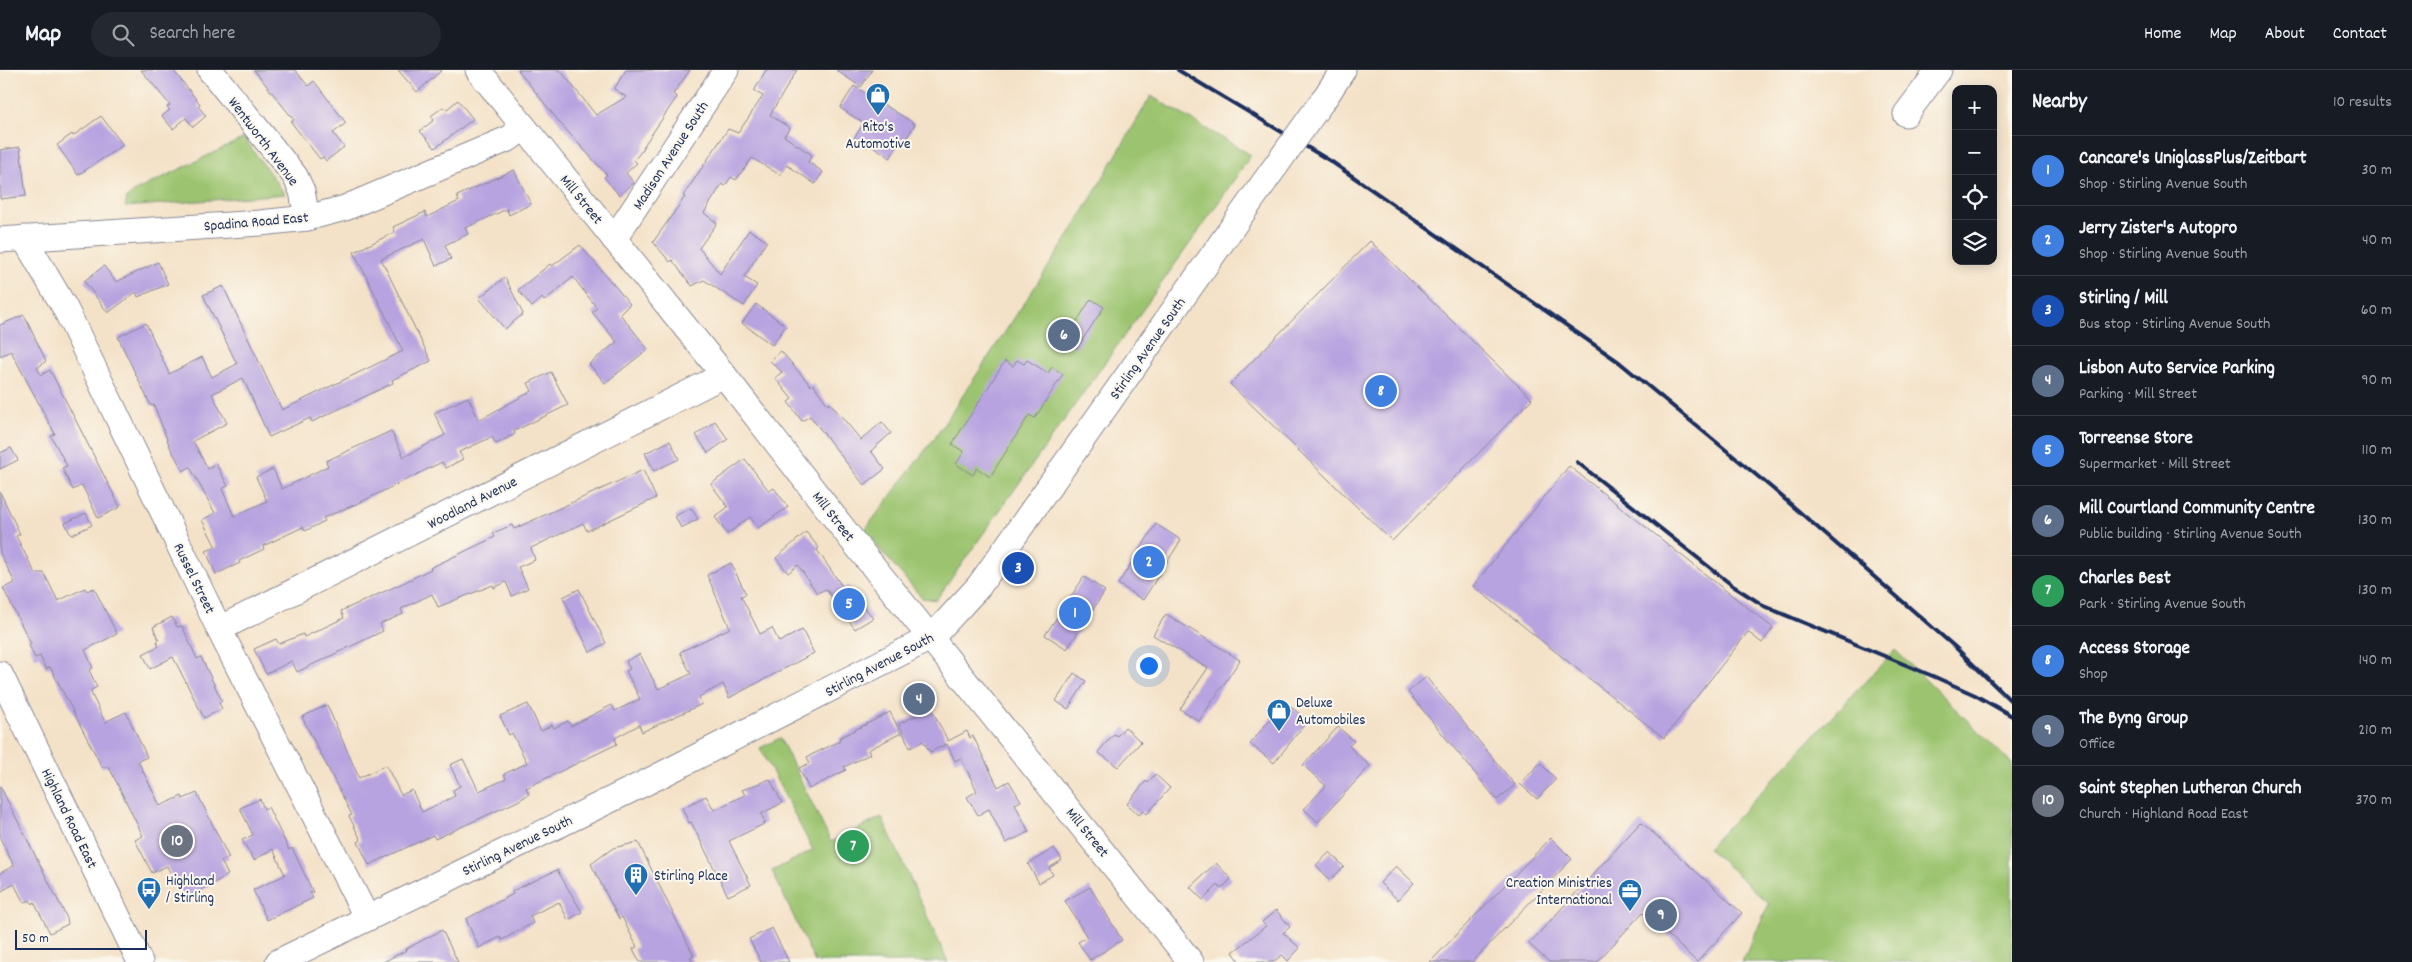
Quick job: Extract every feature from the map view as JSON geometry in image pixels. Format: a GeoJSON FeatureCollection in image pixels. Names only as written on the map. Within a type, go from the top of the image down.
{"type":"FeatureCollection","features":[{"type":"Feature","properties":{"kind":"street","name":"Wentworth Avenue"},"geometry":{"type":"LineString","coordinates":[[210,70],[295,176],[302,191],[307,218]]}},
{"type":"Feature","properties":{"kind":"street","name":"Mill Street"},"geometry":{"type":"LineString","coordinates":[[478,70],[724,375],[852,540],[1191,962]]}},
{"type":"Feature","properties":{"kind":"street","name":"Madison Avenue South"},"geometry":{"type":"LineString","coordinates":[[614,239],[726,70]]}},
{"type":"Feature","properties":{"kind":"street","name":"Stirling Avenue South"},"geometry":{"type":"LineString","coordinates":[[278,962],[652,780],[932,638],[979,586],[1343,70]]}},
{"type":"Feature","properties":{"kind":"street"},"geometry":{"type":"LineString","coordinates":[[1906,114],[1939,70]]}},
{"type":"Feature","properties":{"kind":"street","name":"Spadina Road East"},"geometry":{"type":"LineString","coordinates":[[12,239],[307,218],[345,208],[510,138],[524,127]]}},
{"type":"Feature","properties":{"kind":"street","name":"Russel Street"},"geometry":{"type":"LineString","coordinates":[[12,239],[64,308],[219,629],[367,918]]}},
{"type":"Feature","properties":{"kind":"street","name":"Woodland Avenue"},"geometry":{"type":"LineString","coordinates":[[219,629],[724,375]]}},
{"type":"Feature","properties":{"kind":"street","name":"Highland Road East"},"geometry":{"type":"LineString","coordinates":[[0,674],[140,962]]}},
{"type":"Feature","properties":{"kind":"green space"},"geometry":{"type":"Polygon","coordinates":[[[1151,96],[1251,155],[936,600],[922,598],[864,531],[936,436],[1070,234],[1151,96]]]}},
{"type":"Feature","properties":{"kind":"green space"},"geometry":{"type":"Polygon","coordinates":[[[244,138],[285,194],[125,207],[127,198],[135,191],[244,138]]]}},
{"type":"Feature","properties":{"kind":"green space"},"geometry":{"type":"Polygon","coordinates":[[[1895,650],[2012,764],[2012,962],[1742,962],[1769,904],[1708,848],[1895,650]]]}},
{"type":"Feature","properties":{"kind":"green space"},"geometry":{"type":"Polygon","coordinates":[[[780,738],[831,842],[882,817],[948,962],[815,962],[772,871],[813,850],[760,748],[780,738]]]}},
{"type":"Feature","properties":{"kind":"building"},"geometry":{"type":"Polygon","coordinates":[[[141,70],[173,70],[200,104],[198,106],[206,116],[193,127],[186,118],[173,129],[162,116],[170,110],[167,107],[170,105],[141,70]]]}},
{"type":"Feature","properties":{"kind":"building"},"geometry":{"type":"Polygon","coordinates":[[[254,70],[295,70],[308,86],[314,81],[346,123],[333,133],[344,147],[326,161],[323,157],[320,159],[291,122],[294,120],[254,70]]]}},
{"type":"Feature","properties":{"kind":"building"},"geometry":{"type":"Polygon","coordinates":[[[398,70],[442,70],[417,92],[398,70]]]}},
{"type":"Feature","properties":{"kind":"building"},"geometry":{"type":"Polygon","coordinates":[[[518,70],[560,70],[596,115],[626,97],[614,89],[626,70],[690,70],[673,94],[677,97],[634,160],[637,163],[626,173],[634,183],[619,195],[604,177],[607,175],[560,123],[518,70]]]}},
{"type":"Feature","properties":{"kind":"building"},"geometry":{"type":"Polygon","coordinates":[[[766,70],[797,70],[770,115],[790,128],[784,136],[812,155],[808,162],[823,172],[815,184],[787,165],[780,175],[752,158],[736,180],[731,177],[725,186],[722,184],[704,213],[717,223],[699,248],[720,274],[749,230],[767,241],[744,277],[757,285],[744,306],[704,280],[692,286],[672,260],[670,262],[653,242],[685,197],[683,196],[728,129],[738,133],[763,96],[754,91],[766,70]]]}},
{"type":"Feature","properties":{"kind":"building"},"geometry":{"type":"Polygon","coordinates":[[[836,70],[872,70],[861,87],[836,70]]]}},
{"type":"Feature","properties":{"kind":"building","name":"Rito's Automotive"},"geometry":{"type":"Polygon","coordinates":[[[854,86],[915,124],[902,146],[899,144],[890,158],[870,144],[868,147],[854,138],[864,123],[840,108],[854,86]]]}},
{"type":"Feature","properties":{"kind":"building"},"geometry":{"type":"Polygon","coordinates":[[[458,100],[473,119],[435,148],[420,131],[434,120],[431,116],[443,107],[446,110],[458,100]]]}},
{"type":"Feature","properties":{"kind":"building"},"geometry":{"type":"Polygon","coordinates":[[[101,116],[123,145],[78,175],[57,145],[101,116]]]}},
{"type":"Feature","properties":{"kind":"building"},"geometry":{"type":"Polygon","coordinates":[[[20,147],[26,196],[0,199],[0,150],[20,147]]]}},
{"type":"Feature","properties":{"kind":"building"},"geometry":{"type":"Polygon","coordinates":[[[514,170],[531,204],[509,215],[507,209],[465,228],[468,234],[445,245],[451,259],[436,266],[424,239],[381,259],[431,361],[392,380],[393,383],[312,422],[310,418],[269,437],[243,378],[212,394],[227,423],[193,441],[208,469],[216,464],[228,486],[222,489],[234,516],[267,501],[256,477],[273,469],[282,489],[328,466],[326,461],[391,431],[404,457],[445,435],[434,413],[468,397],[479,420],[532,391],[528,383],[551,372],[568,405],[514,431],[515,434],[496,444],[492,437],[459,452],[463,459],[446,468],[442,462],[361,502],[323,518],[325,521],[305,531],[303,527],[263,546],[264,549],[216,574],[206,551],[216,547],[202,520],[215,513],[190,467],[183,471],[170,447],[154,405],[151,406],[118,337],[146,323],[169,374],[202,357],[212,377],[237,364],[203,295],[223,286],[282,410],[403,351],[354,252],[395,232],[393,227],[425,212],[427,217],[459,201],[457,196],[514,170]]]}},
{"type":"Feature","properties":{"kind":"building"},"geometry":{"type":"Polygon","coordinates":[[[1370,241],[1532,399],[1392,541],[1230,384],[1370,241]]]}},
{"type":"Feature","properties":{"kind":"building"},"geometry":{"type":"Polygon","coordinates":[[[580,245],[630,304],[620,314],[648,349],[605,383],[589,364],[617,342],[592,312],[597,308],[573,277],[544,301],[542,298],[532,307],[518,290],[550,264],[552,266],[580,245]]]}},
{"type":"Feature","properties":{"kind":"building"},"geometry":{"type":"Polygon","coordinates":[[[158,262],[168,284],[138,297],[136,292],[108,313],[84,281],[104,266],[116,282],[158,262]]]}},
{"type":"Feature","properties":{"kind":"building"},"geometry":{"type":"Polygon","coordinates":[[[505,277],[523,314],[505,329],[479,298],[505,277]]]}},
{"type":"Feature","properties":{"kind":"building"},"geometry":{"type":"Polygon","coordinates":[[[1091,299],[1104,307],[1077,348],[1065,340],[1091,299]]]}},
{"type":"Feature","properties":{"kind":"building"},"geometry":{"type":"Polygon","coordinates":[[[756,304],[786,326],[772,345],[742,323],[756,304]]]}},
{"type":"Feature","properties":{"kind":"building"},"geometry":{"type":"Polygon","coordinates":[[[24,315],[46,361],[37,368],[41,375],[50,370],[120,507],[98,518],[82,485],[73,490],[62,468],[67,466],[51,436],[55,434],[11,351],[0,356],[0,325],[24,315]]]}},
{"type":"Feature","properties":{"kind":"building"},"geometry":{"type":"Polygon","coordinates":[[[781,351],[811,386],[813,384],[828,405],[830,403],[861,440],[882,422],[891,433],[871,451],[885,469],[864,485],[810,416],[802,421],[788,402],[792,399],[775,378],[782,372],[770,361],[781,351]]]}},
{"type":"Feature","properties":{"kind":"building"},"geometry":{"type":"Polygon","coordinates":[[[1017,360],[1024,364],[1027,360],[1048,373],[1052,367],[1063,374],[1035,418],[1029,415],[990,477],[977,468],[973,475],[956,464],[964,452],[952,444],[1005,361],[1013,366],[1017,360]]]}},
{"type":"Feature","properties":{"kind":"building"},"geometry":{"type":"Polygon","coordinates":[[[715,421],[728,439],[708,453],[696,435],[715,421]]]}},
{"type":"Feature","properties":{"kind":"building"},"geometry":{"type":"Polygon","coordinates":[[[670,441],[679,459],[654,471],[645,453],[670,441]]]}},
{"type":"Feature","properties":{"kind":"building"},"geometry":{"type":"Polygon","coordinates":[[[11,448],[18,460],[0,469],[0,453],[11,448]]]}},
{"type":"Feature","properties":{"kind":"building"},"geometry":{"type":"Polygon","coordinates":[[[745,459],[769,491],[774,488],[788,507],[758,528],[750,517],[727,534],[715,517],[728,507],[711,484],[745,459]]]}},
{"type":"Feature","properties":{"kind":"building"},"geometry":{"type":"Polygon","coordinates":[[[1569,466],[1773,628],[1762,643],[1748,632],[1664,738],[1473,586],[1569,466]]]}},
{"type":"Feature","properties":{"kind":"building"},"geometry":{"type":"Polygon","coordinates":[[[643,470],[656,498],[587,531],[583,523],[531,548],[535,560],[518,567],[528,588],[512,596],[506,582],[494,588],[493,585],[438,607],[432,594],[401,609],[403,614],[380,624],[383,631],[297,672],[292,661],[266,674],[254,649],[276,639],[279,644],[303,634],[304,637],[344,618],[341,611],[401,584],[495,537],[493,533],[512,525],[514,529],[643,470]]]}},
{"type":"Feature","properties":{"kind":"building"},"geometry":{"type":"Polygon","coordinates":[[[0,492],[20,534],[16,536],[35,573],[44,573],[58,601],[85,588],[87,591],[94,588],[117,634],[85,650],[93,668],[89,670],[97,687],[91,690],[92,695],[105,722],[126,712],[147,757],[138,761],[160,806],[182,796],[183,799],[197,793],[229,858],[221,861],[228,875],[183,900],[167,866],[152,873],[135,840],[143,836],[109,767],[102,767],[50,667],[46,669],[40,656],[35,658],[29,645],[31,644],[3,588],[15,583],[0,553],[0,492]]]}},
{"type":"Feature","properties":{"kind":"building"},"geometry":{"type":"Polygon","coordinates":[[[691,508],[698,519],[681,528],[675,516],[691,508]]]}},
{"type":"Feature","properties":{"kind":"building"},"geometry":{"type":"Polygon","coordinates":[[[86,513],[92,525],[71,535],[65,523],[86,513]]]}},
{"type":"Feature","properties":{"kind":"building"},"geometry":{"type":"Polygon","coordinates":[[[1156,524],[1181,540],[1143,600],[1118,584],[1156,524]]]}},
{"type":"Feature","properties":{"kind":"building"},"geometry":{"type":"Polygon","coordinates":[[[806,532],[819,548],[817,550],[844,589],[848,586],[873,618],[855,629],[826,589],[817,593],[798,565],[788,573],[776,558],[806,532]]]}},
{"type":"Feature","properties":{"kind":"building"},"geometry":{"type":"Polygon","coordinates":[[[731,563],[746,594],[741,596],[760,634],[772,628],[779,642],[802,630],[814,653],[729,698],[723,684],[699,697],[702,704],[642,732],[639,725],[615,738],[617,744],[526,788],[529,794],[518,801],[435,839],[433,835],[369,865],[358,842],[361,840],[349,816],[352,815],[302,717],[327,705],[359,778],[386,765],[401,795],[412,790],[422,812],[455,796],[453,790],[460,786],[450,765],[463,759],[479,791],[506,779],[504,774],[527,763],[512,733],[509,735],[500,716],[528,704],[541,731],[552,725],[554,728],[568,721],[571,726],[612,705],[615,711],[640,699],[626,671],[630,669],[626,661],[640,654],[658,689],[691,674],[680,652],[730,628],[707,575],[731,563]]]}},
{"type":"Feature","properties":{"kind":"building"},"geometry":{"type":"Polygon","coordinates":[[[1084,577],[1105,591],[1067,649],[1045,635],[1084,577]]]}},
{"type":"Feature","properties":{"kind":"building"},"geometry":{"type":"Polygon","coordinates":[[[579,589],[606,643],[590,652],[563,597],[579,589]]]}},
{"type":"Feature","properties":{"kind":"building"},"geometry":{"type":"Polygon","coordinates":[[[1166,614],[1240,660],[1199,721],[1180,709],[1208,668],[1153,635],[1166,614]]]}},
{"type":"Feature","properties":{"kind":"building"},"geometry":{"type":"Polygon","coordinates":[[[172,617],[177,627],[182,626],[197,659],[201,657],[222,701],[219,703],[222,709],[204,718],[173,657],[150,669],[143,654],[159,646],[157,641],[159,640],[153,627],[172,617]]]}},
{"type":"Feature","properties":{"kind":"building"},"geometry":{"type":"Polygon","coordinates":[[[1074,673],[1086,681],[1068,709],[1056,701],[1074,673]]]}},
{"type":"Feature","properties":{"kind":"building"},"geometry":{"type":"Polygon","coordinates":[[[1426,677],[1515,785],[1497,800],[1408,692],[1426,677]]]}},
{"type":"Feature","properties":{"kind":"building","name":"Deluxe Automobiles"},"geometry":{"type":"Polygon","coordinates":[[[1284,702],[1308,720],[1274,763],[1250,744],[1284,702]]]}},
{"type":"Feature","properties":{"kind":"building"},"geometry":{"type":"Polygon","coordinates":[[[931,708],[948,741],[967,731],[970,738],[973,736],[998,787],[1009,781],[1021,801],[1015,804],[1029,832],[1006,843],[989,809],[978,815],[967,797],[977,791],[961,758],[955,761],[947,744],[930,752],[923,741],[910,748],[899,724],[931,708]]]}},
{"type":"Feature","properties":{"kind":"building"},"geometry":{"type":"Polygon","coordinates":[[[890,712],[901,733],[868,750],[870,754],[844,767],[846,770],[809,789],[799,768],[810,763],[807,757],[840,741],[839,738],[890,712]]]}},
{"type":"Feature","properties":{"kind":"building"},"geometry":{"type":"Polygon","coordinates":[[[1125,727],[1141,742],[1118,767],[1098,752],[1114,734],[1117,736],[1125,727]]]}},
{"type":"Feature","properties":{"kind":"building"},"geometry":{"type":"Polygon","coordinates":[[[1338,727],[1354,741],[1349,746],[1370,766],[1318,822],[1304,809],[1326,786],[1303,765],[1338,727]]]}},
{"type":"Feature","properties":{"kind":"building"},"geometry":{"type":"Polygon","coordinates":[[[1540,763],[1556,779],[1537,799],[1520,784],[1540,763]]]}},
{"type":"Feature","properties":{"kind":"building"},"geometry":{"type":"Polygon","coordinates":[[[1155,774],[1170,788],[1147,814],[1143,811],[1139,815],[1127,804],[1146,781],[1148,783],[1155,774]]]}},
{"type":"Feature","properties":{"kind":"building"},"geometry":{"type":"Polygon","coordinates":[[[770,779],[782,803],[761,814],[766,823],[729,841],[751,885],[728,896],[682,808],[706,796],[714,810],[745,795],[742,790],[770,779]]]}},
{"type":"Feature","properties":{"kind":"building"},"geometry":{"type":"Polygon","coordinates":[[[0,786],[67,918],[68,924],[50,933],[34,902],[32,904],[30,900],[24,903],[14,884],[0,892],[0,873],[14,866],[0,838],[0,786]]]}},
{"type":"Feature","properties":{"kind":"building"},"geometry":{"type":"Polygon","coordinates":[[[260,799],[264,809],[268,807],[289,850],[292,848],[313,892],[310,893],[313,898],[267,920],[253,890],[285,875],[273,849],[254,860],[242,840],[253,835],[240,808],[260,799]]]}},
{"type":"Feature","properties":{"kind":"building"},"geometry":{"type":"Polygon","coordinates":[[[1641,822],[1742,913],[1697,962],[1643,912],[1597,962],[1549,962],[1529,944],[1641,822]]]}},
{"type":"Feature","properties":{"kind":"building"},"geometry":{"type":"Polygon","coordinates":[[[1551,838],[1572,859],[1472,962],[1430,962],[1551,838]]]}},
{"type":"Feature","properties":{"kind":"building","name":"Stirling Place"},"geometry":{"type":"Polygon","coordinates":[[[638,842],[694,956],[690,957],[693,962],[640,962],[633,949],[637,947],[622,917],[619,919],[591,864],[613,848],[638,842]]]}},
{"type":"Feature","properties":{"kind":"building"},"geometry":{"type":"Polygon","coordinates":[[[1054,848],[1062,860],[1049,868],[1053,875],[1039,883],[1028,864],[1054,848]]]}},
{"type":"Feature","properties":{"kind":"building"},"geometry":{"type":"Polygon","coordinates":[[[1330,852],[1344,867],[1330,880],[1316,865],[1330,852]]]}},
{"type":"Feature","properties":{"kind":"building"},"geometry":{"type":"Polygon","coordinates":[[[1216,863],[1231,879],[1221,889],[1218,885],[1203,900],[1190,887],[1216,863]]]}},
{"type":"Feature","properties":{"kind":"building"},"geometry":{"type":"Polygon","coordinates":[[[1396,866],[1414,883],[1398,900],[1380,883],[1396,866]]]}},
{"type":"Feature","properties":{"kind":"building"},"geometry":{"type":"Polygon","coordinates":[[[557,870],[582,912],[568,920],[559,902],[530,916],[533,923],[502,940],[500,937],[479,948],[466,919],[513,894],[512,891],[557,870]]]}},
{"type":"Feature","properties":{"kind":"building"},"geometry":{"type":"Polygon","coordinates":[[[1090,887],[1122,940],[1090,960],[1078,942],[1087,937],[1065,901],[1090,887]]]}},
{"type":"Feature","properties":{"kind":"building"},"geometry":{"type":"Polygon","coordinates":[[[1276,910],[1290,927],[1283,933],[1300,948],[1288,961],[1282,955],[1273,962],[1240,962],[1233,952],[1266,926],[1262,922],[1276,910]]]}},
{"type":"Feature","properties":{"kind":"building"},"geometry":{"type":"Polygon","coordinates":[[[772,928],[789,962],[761,962],[749,939],[772,928]]]}},
{"type":"Feature","properties":{"kind":"building"},"geometry":{"type":"Polygon","coordinates":[[[442,930],[458,962],[383,962],[407,950],[442,930]]]}},
{"type":"Feature","properties":{"kind":"railway"},"geometry":{"type":"LineString","coordinates":[[1178,70],[1332,162],[1619,362],[1772,488],[1955,647],[2012,702]]}},
{"type":"Feature","properties":{"kind":"railway"},"geometry":{"type":"LineString","coordinates":[[1577,462],[1733,586],[1766,607],[1935,677],[1975,695],[2012,716]]}},
{"type":"Feature","properties":{"kind":"place","name":"Rito's Automotive"},"geometry":{"type":"Point","coordinates":[878,116]}},
{"type":"Feature","properties":{"kind":"place","name":"Mill Courtland Community Centre"},"geometry":{"type":"Point","coordinates":[1064,335]}},
{"type":"Feature","properties":{"kind":"place","name":"Access Storage"},"geometry":{"type":"Point","coordinates":[1381,391]}},
{"type":"Feature","properties":{"kind":"place","name":"Jerry Zister's Autopro"},"geometry":{"type":"Point","coordinates":[1149,562]}},
{"type":"Feature","properties":{"kind":"place","name":"Stirling / Mill"},"geometry":{"type":"Point","coordinates":[1018,568]}},
{"type":"Feature","properties":{"kind":"place","name":"Torreense Store"},"geometry":{"type":"Point","coordinates":[849,604]}},
{"type":"Feature","properties":{"kind":"place","name":"Cancare's UniglassPlus/Zeitbart"},"geometry":{"type":"Point","coordinates":[1075,613]}},
{"type":"Feature","properties":{"kind":"place","name":"Lisbon Auto Service Parking"},"geometry":{"type":"Point","coordinates":[919,699]}},
{"type":"Feature","properties":{"kind":"place","name":"Deluxe Automobiles"},"geometry":{"type":"Point","coordinates":[1279,732]}},
{"type":"Feature","properties":{"kind":"place","name":"Saint Stephen Lutheran Church"},"geometry":{"type":"Point","coordinates":[177,841]}},
{"type":"Feature","properties":{"kind":"place","name":"Charles Best"},"geometry":{"type":"Point","coordinates":[853,846]}},
{"type":"Feature","properties":{"kind":"place","name":"Stirling Place"},"geometry":{"type":"Point","coordinates":[636,896]}},
{"type":"Feature","properties":{"kind":"place","name":"Highland / Stirling"},"geometry":{"type":"Point","coordinates":[149,910]}},
{"type":"Feature","properties":{"kind":"place","name":"Creation Ministries International"},"geometry":{"type":"Point","coordinates":[1630,912]}},
{"type":"Feature","properties":{"kind":"place","name":"The Byng Group"},"geometry":{"type":"Point","coordinates":[1661,915]}}]}
